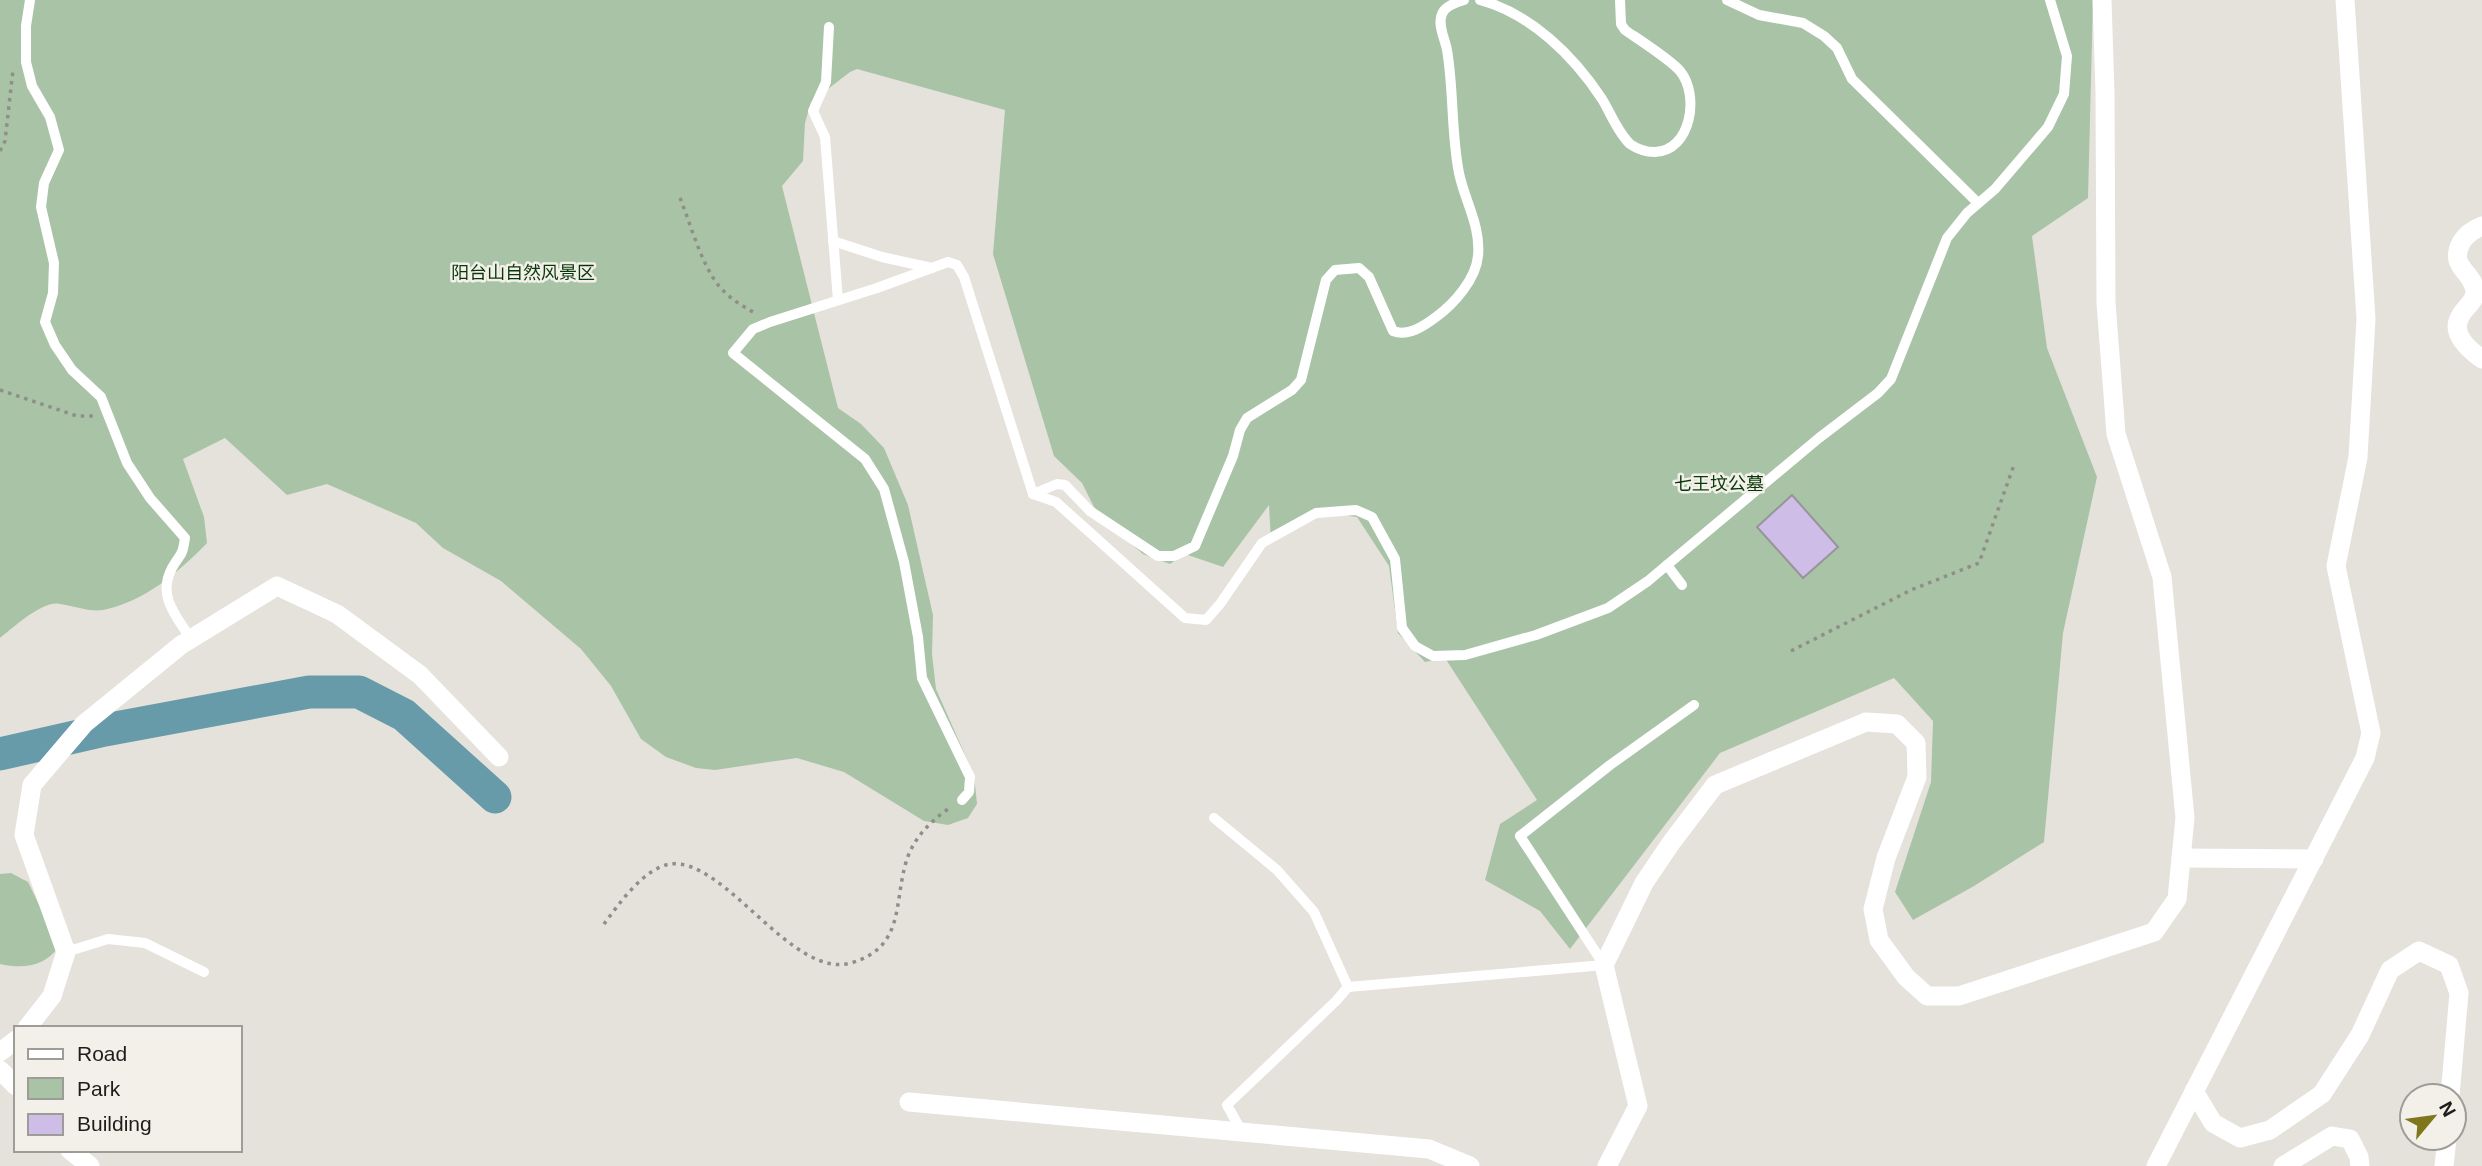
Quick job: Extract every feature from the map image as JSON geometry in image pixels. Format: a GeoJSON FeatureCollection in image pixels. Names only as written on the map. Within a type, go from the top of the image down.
{"type":"FeatureCollection","features":[{"type":"Feature","properties":{"kind":"street"},"geometry":{"type":"LineString","coordinates":[[1606,1166],[1638,1106],[1604,965],[1644,883],[1715,785],[1866,722],[1897,724],[1916,743],[1917,777],[1886,858],[1873,909],[1879,940],[1906,977],[1927,996],[1959,996],[2154,932],[2176,899],[2185,818],[2162,577],[2116,434],[2106,303],[2102,0]]}},
{"type":"Feature","properties":{"kind":"street"},"geometry":{"type":"LineString","coordinates":[[2156,1166],[2365,758],[2371,733],[2336,566],[2358,457],[2366,318],[2345,0]]}},
{"type":"Feature","properties":{"kind":"street"},"geometry":{"type":"LineString","coordinates":[[2482,226],[2470,232],[2463,240],[2457,256],[2458,262],[2473,284],[2475,293],[2471,303],[2459,316],[2458,332],[2468,348],[2482,359]]}},
{"type":"Feature","properties":{"kind":"street"},"geometry":{"type":"LineString","coordinates":[[29,1026],[52,996],[66,952],[24,835],[32,785],[84,724],[191,639],[277,586],[337,614],[421,675],[499,757]]}},
{"type":"Feature","properties":{"kind":"street"},"geometry":{"type":"LineString","coordinates":[[2181,858],[2314,859]]}},
{"type":"Feature","properties":{"kind":"street"},"geometry":{"type":"LineString","coordinates":[[2194,1091],[2213,1123],[2240,1139],[2270,1130],[2322,1094],[2360,1035],[2390,970],[2419,951],[2449,965],[2459,993],[2451,1082]]}},
{"type":"Feature","properties":{"kind":"street"},"geometry":{"type":"LineString","coordinates":[[0,1070],[14,1084]]}},
{"type":"Feature","properties":{"kind":"street"},"geometry":{"type":"LineString","coordinates":[[909,1102],[1429,1149],[1470,1166]]}},
{"type":"Feature","properties":{"kind":"street"},"geometry":{"type":"LineString","coordinates":[[2283,1166],[2332,1136],[2350,1139],[2359,1157],[2360,1166]]}},
{"type":"Feature","properties":{"kind":"street"},"geometry":{"type":"LineString","coordinates":[[72,1152],[90,1166]]}},
{"type":"Feature","properties":{"kind":"lane"},"geometry":{"type":"LineString","coordinates":[[30,0],[26,26],[26,62],[32,86],[50,117],[59,149],[44,183],[41,206],[54,263],[53,293],[45,322],[55,345],[72,370],[101,397],[127,463],[150,498],[184,538],[183,554],[172,568],[165,589],[169,604],[191,639]]}},
{"type":"Feature","properties":{"kind":"lane"},"geometry":{"type":"LineString","coordinates":[[1032,494],[1057,484],[1065,485],[1090,511],[1158,556],[1174,556],[1195,546],[1247,418],[1292,390],[1301,380],[1326,280],[1335,270],[1359,268],[1369,277],[1393,331],[1400,334],[1414,331],[1446,309],[1473,274],[1478,258],[1478,235],[1459,174],[1447,51],[1440,22],[1446,8],[1464,0]]}},
{"type":"Feature","properties":{"kind":"lane"},"geometry":{"type":"LineString","coordinates":[[1480,0],[1517,14],[1579,66],[1629,143],[1642,151],[1665,150],[1675,145],[1685,131],[1691,113],[1688,87],[1680,71],[1620,24],[1620,0]]}},
{"type":"Feature","properties":{"kind":"lane"},"geometry":{"type":"LineString","coordinates":[[1727,0],[1759,15],[1803,23],[1824,36],[1837,48],[1852,79],[1978,204]]}},
{"type":"Feature","properties":{"kind":"lane"},"geometry":{"type":"LineString","coordinates":[[1032,494],[1056,502],[1185,618],[1206,620],[1262,543],[1316,513],[1356,510],[1372,517],[1395,559],[1402,628],[1415,646],[1433,656],[1465,655],[1536,635],[1608,608],[1648,581],[1819,438],[1878,393],[1891,379],[1947,238],[1967,213],[1995,189],[2048,127],[2064,94],[2067,56],[2050,0]]}},
{"type":"Feature","properties":{"kind":"lane"},"geometry":{"type":"LineString","coordinates":[[829,27],[826,82],[813,111],[825,137],[838,300]]}},
{"type":"Feature","properties":{"kind":"lane"},"geometry":{"type":"LineString","coordinates":[[833,241],[882,257],[932,268]]}},
{"type":"Feature","properties":{"kind":"lane"},"geometry":{"type":"LineString","coordinates":[[962,800],[969,792],[970,777],[922,678],[918,637],[904,562],[884,489],[865,459],[733,352],[753,329],[770,322],[948,262],[957,265],[964,277],[1032,494]]}},
{"type":"Feature","properties":{"kind":"lane"},"geometry":{"type":"LineString","coordinates":[[1667,565],[1682,585]]}},
{"type":"Feature","properties":{"kind":"lane"},"geometry":{"type":"LineString","coordinates":[[1242,1132],[1227,1105],[1348,987],[1604,965],[1520,836],[1610,765],[1694,705]]}},
{"type":"Feature","properties":{"kind":"lane"},"geometry":{"type":"LineString","coordinates":[[1214,818],[1277,870],[1314,912],[1348,987]]}},
{"type":"Feature","properties":{"kind":"lane"},"geometry":{"type":"LineString","coordinates":[[66,952],[108,939],[145,943],[204,972]]}},
{"type":"Feature","properties":{"kind":"path"},"geometry":{"type":"LineString","coordinates":[[0,150],[5,141],[13,68]]}},
{"type":"Feature","properties":{"kind":"path"},"geometry":{"type":"LineString","coordinates":[[680,198],[706,263],[719,286],[738,304],[770,322]]}},
{"type":"Feature","properties":{"kind":"path"},"geometry":{"type":"LineString","coordinates":[[0,390],[77,416],[109,416]]}},
{"type":"Feature","properties":{"kind":"path"},"geometry":{"type":"LineString","coordinates":[[1791,651],[1911,590],[1979,564],[2014,465]]}},
{"type":"Feature","properties":{"kind":"path"},"geometry":{"type":"LineString","coordinates":[[604,924],[625,897],[654,871],[670,864],[706,873],[797,948],[824,962],[848,964],[883,946],[895,922],[907,859],[916,841],[935,817],[962,800]]}},
{"type":"Feature","properties":{"kind":"green space","name":"阳台山自然风景区"},"geometry":{"type":"Polygon","coordinates":[[[0,0],[2093,0],[2088,198],[2032,236],[2047,348],[2097,477],[2063,633],[2044,842],[1913,920],[1895,892],[1931,782],[1933,721],[1894,678],[1720,753],[1570,949],[1540,911],[1485,880],[1500,824],[1537,800],[1445,658],[1425,662],[1398,633],[1389,566],[1357,517],[1324,513],[1271,542],[1269,505],[1223,567],[1185,554],[1170,564],[1143,554],[1115,530],[1094,507],[1082,483],[1054,456],[993,254],[1005,110],[857,69],[811,102],[805,123],[803,161],[782,186],[838,408],[861,424],[884,448],[908,505],[933,615],[932,654],[936,689],[974,775],[977,804],[968,818],[948,825],[924,821],[844,772],[797,758],[715,770],[696,768],[666,757],[641,739],[611,686],[581,649],[501,581],[443,548],[416,523],[327,484],[287,495],[225,438],[183,459],[204,517],[207,543],[185,565],[147,593],[118,606],[87,610],[60,604],[45,606],[0,638],[0,0]]]}},
{"type":"Feature","properties":{"kind":"green space"},"geometry":{"type":"Polygon","coordinates":[[[11,873],[28,882],[59,946],[47,958],[33,965],[0,964],[0,874],[11,873]]]}},
{"type":"Feature","properties":{"kind":"building"},"geometry":{"type":"Polygon","coordinates":[[[1792,495],[1838,547],[1803,578],[1757,527],[1792,495]]]}},
{"type":"Feature","properties":{"kind":"waterway"},"geometry":{"type":"LineString","coordinates":[[0,754],[105,730],[309,692],[359,692],[404,715],[495,797]]}},
{"type":"Feature","properties":{"kind":"park label","name":"七王坟公墓"},"geometry":{"type":"Point","coordinates":[1719,484]}}]}
